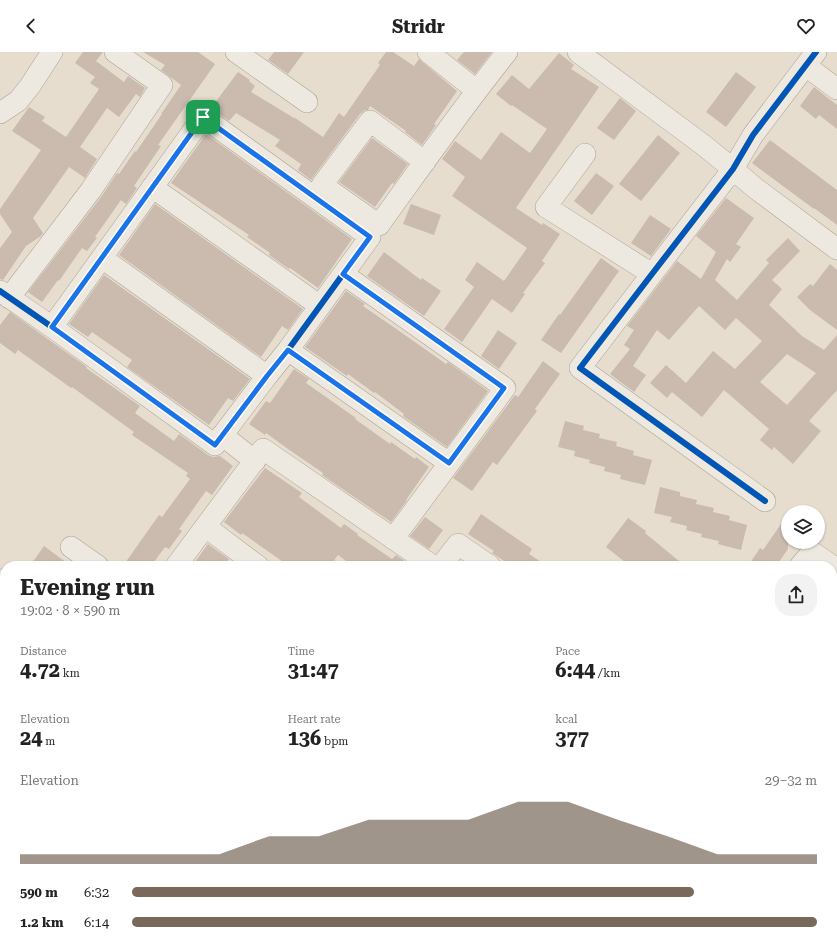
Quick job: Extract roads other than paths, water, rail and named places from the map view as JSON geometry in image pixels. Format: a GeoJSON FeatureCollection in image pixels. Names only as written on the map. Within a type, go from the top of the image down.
{"type":"FeatureCollection","features":[{"type":"Feature","properties":{"kind":"street"},"geometry":{"type":"LineString","coordinates":[[0,113],[18,101],[30,86],[52,52]]}},
{"type":"Feature","properties":{"kind":"street"},"geometry":{"type":"LineString","coordinates":[[52,327],[203,117],[370,237],[288,350],[215,445],[52,327],[5,295],[91,190],[162,85],[115,52]]}},
{"type":"Feature","properties":{"kind":"street"},"geometry":{"type":"LineString","coordinates":[[236,52],[307,102]]}},
{"type":"Feature","properties":{"kind":"street"},"geometry":{"type":"LineString","coordinates":[[428,52],[476,90]]}},
{"type":"Feature","properties":{"kind":"street"},"geometry":{"type":"LineString","coordinates":[[425,162],[370,121],[322,185],[379,225],[425,162],[476,90],[507,52]]}},
{"type":"Feature","properties":{"kind":"street"},"geometry":{"type":"LineString","coordinates":[[578,52],[702,144],[755,188],[837,249]]}},
{"type":"Feature","properties":{"kind":"street"},"geometry":{"type":"LineString","coordinates":[[765,501],[580,368],[733,169],[753,135],[811,59],[837,89]]}},
{"type":"Feature","properties":{"kind":"street"},"geometry":{"type":"LineString","coordinates":[[585,154],[546,207],[652,274]]}},
{"type":"Feature","properties":{"kind":"street"},"geometry":{"type":"LineString","coordinates":[[152,187],[320,306]]}},
{"type":"Feature","properties":{"kind":"street"},"geometry":{"type":"LineString","coordinates":[[102,258],[267,376]]}},
{"type":"Feature","properties":{"kind":"street"},"geometry":{"type":"LineString","coordinates":[[343,274],[504,388],[393,538]]}},
{"type":"Feature","properties":{"kind":"street"},"geometry":{"type":"LineString","coordinates":[[288,350],[449,463]]}},
{"type":"Feature","properties":{"kind":"street"},"geometry":{"type":"LineString","coordinates":[[222,436],[255,461]]}},
{"type":"Feature","properties":{"kind":"street"},"geometry":{"type":"LineString","coordinates":[[180,561],[263,449],[426,561]]}},
{"type":"Feature","properties":{"kind":"street"},"geometry":{"type":"LineString","coordinates":[[206,526],[252,561]]}},
{"type":"Feature","properties":{"kind":"street"},"geometry":{"type":"LineString","coordinates":[[446,561],[458,544],[483,561]]}},
{"type":"Feature","properties":{"kind":"street"},"geometry":{"type":"LineString","coordinates":[[71,547],[91,561]]}},
{"type":"Feature","properties":{"kind":"street"},"geometry":{"type":"LineString","coordinates":[[804,561],[812,552],[825,561]]}}]}
